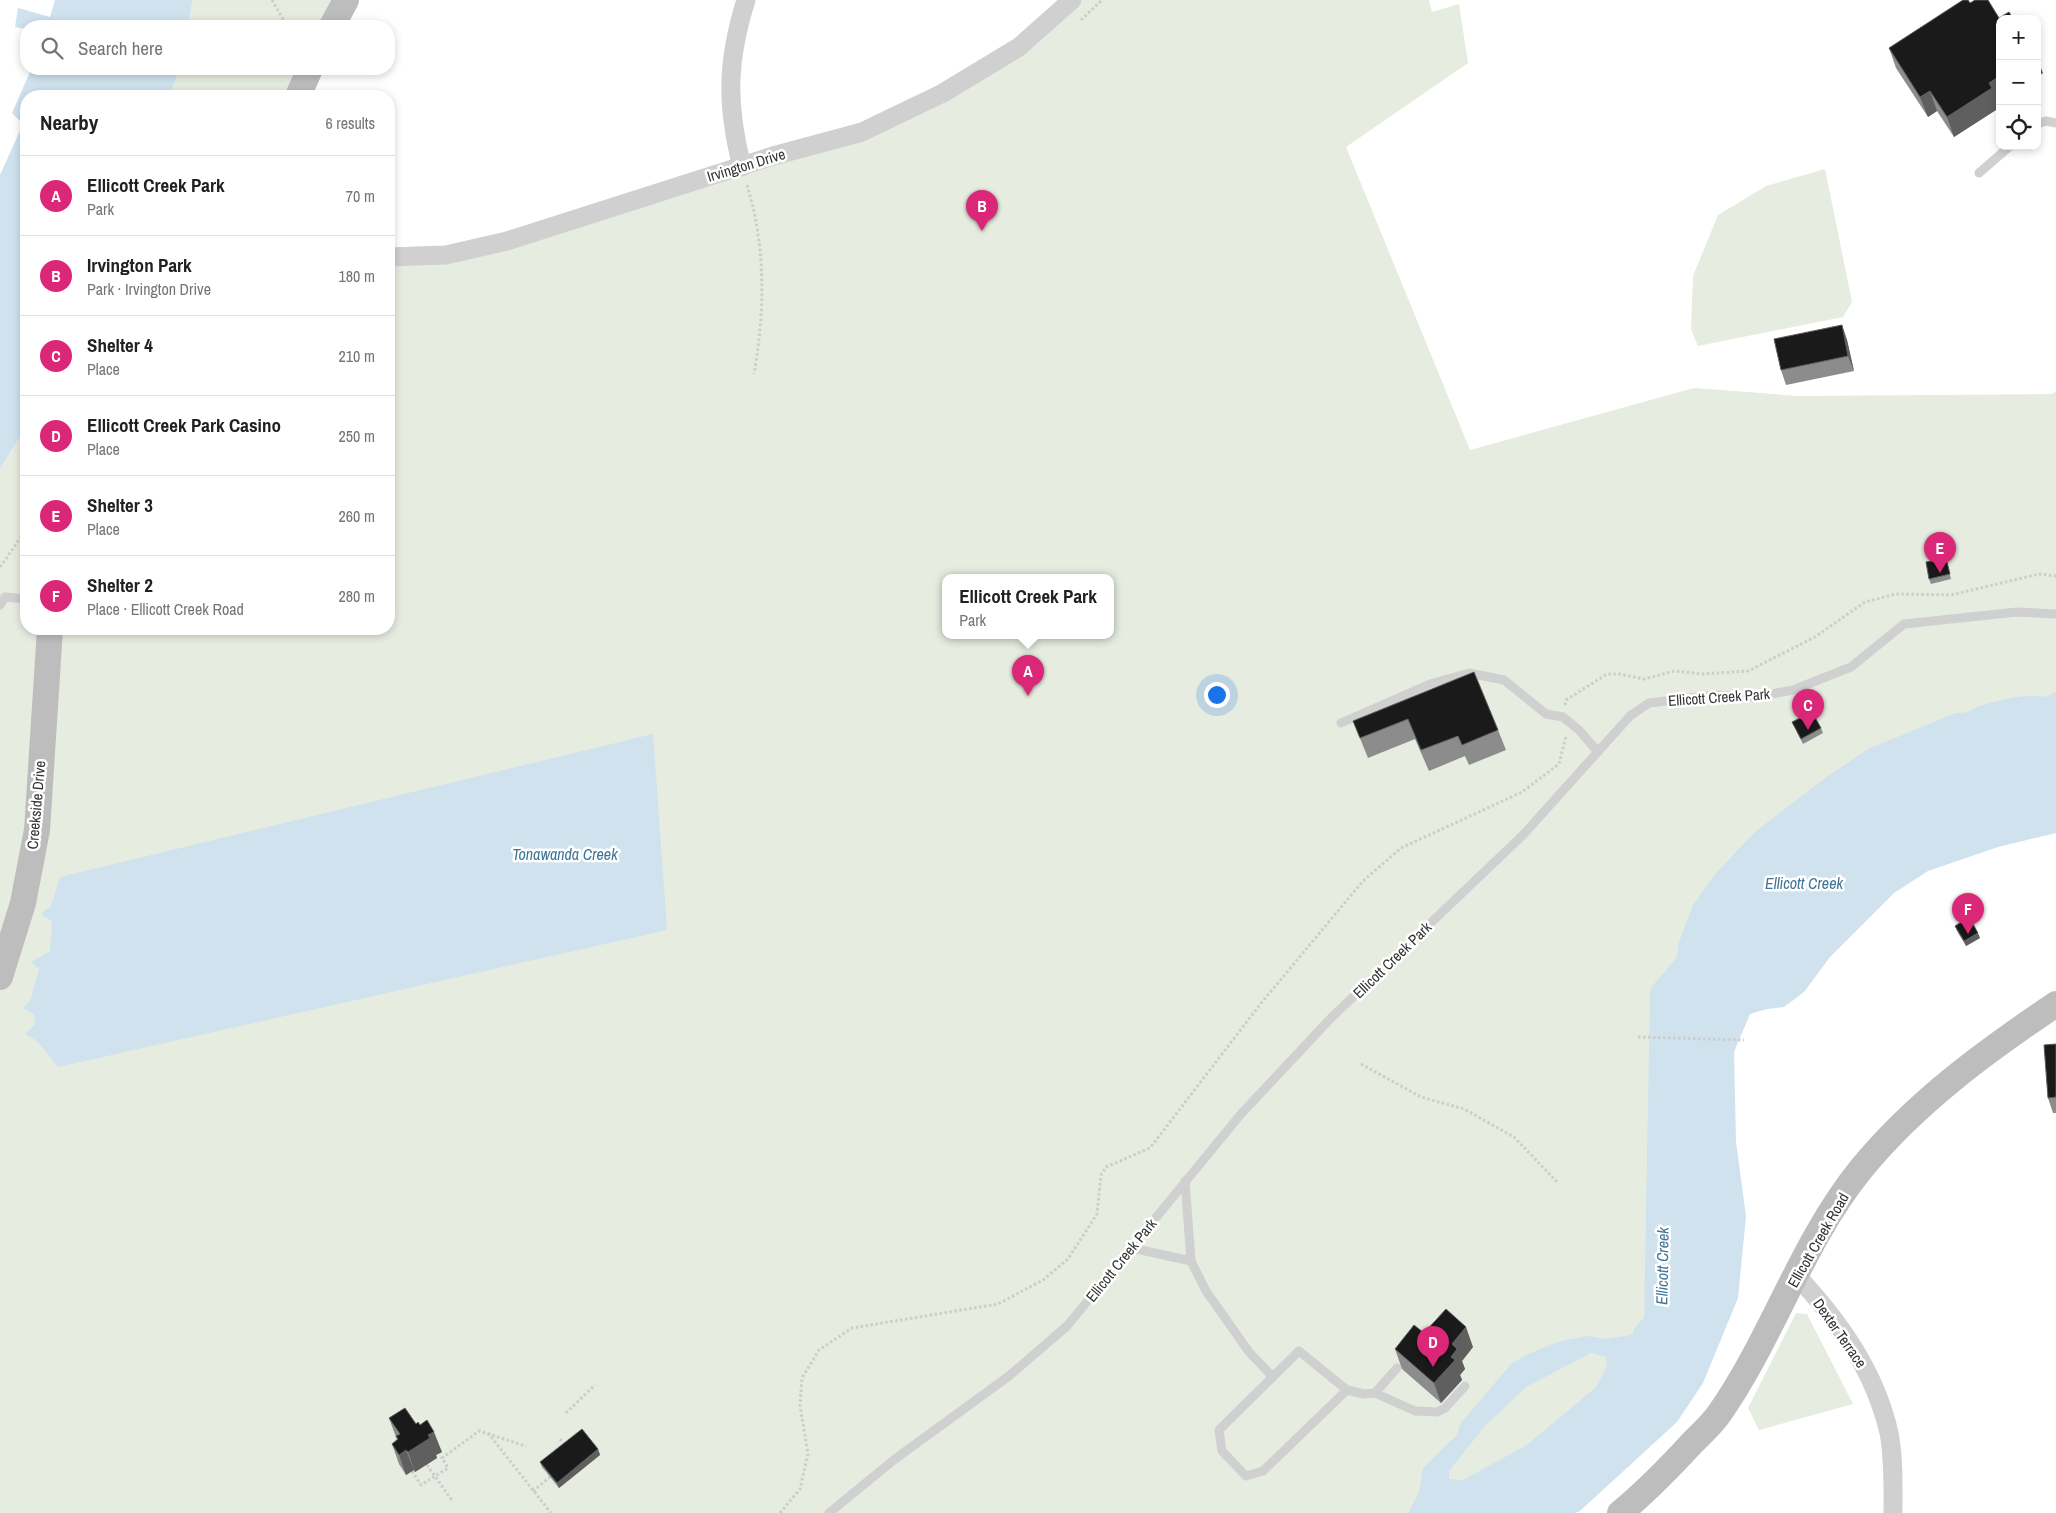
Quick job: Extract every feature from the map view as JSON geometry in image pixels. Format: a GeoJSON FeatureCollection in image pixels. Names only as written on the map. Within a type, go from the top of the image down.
{"type":"FeatureCollection","features":[{"type":"Feature","properties":{"kind":"street"},"geometry":{"type":"LineString","coordinates":[[335,20],[346,0]]}},
{"type":"Feature","properties":{"kind":"street"},"geometry":{"type":"LineString","coordinates":[[742,167],[734,136],[730,101],[730,66],[736,32],[746,0]]}},
{"type":"Feature","properties":{"kind":"street","name":"Irvington Drive"},"geometry":{"type":"LineString","coordinates":[[395,257],[446,255],[507,241],[742,167],[862,132],[943,93],[1019,48],[1072,0]]}},
{"type":"Feature","properties":{"kind":"street"},"geometry":{"type":"LineString","coordinates":[[301,90],[307,75]]}},
{"type":"Feature","properties":{"kind":"street","name":"Creekside Drive"},"geometry":{"type":"LineString","coordinates":[[0,977],[23,903],[37,830],[50,635]]}},
{"type":"Feature","properties":{"kind":"street","name":"Ellicott Creek Road"},"geometry":{"type":"LineString","coordinates":[[1620,1513],[1654,1484],[1718,1415],[1752,1360],[1821,1228],[1860,1170],[1921,1104],[1982,1055],[2056,1004]]}},
{"type":"Feature","properties":{"kind":"street","name":"Dexter Terrace"},"geometry":{"type":"LineString","coordinates":[[1796,1275],[1826,1307],[1852,1344],[1868,1373],[1881,1403],[1889,1435],[1893,1467],[1893,1513]]}},
{"type":"Feature","properties":{"kind":"lane"},"geometry":{"type":"LineString","coordinates":[[2041,123],[2056,122]]}},
{"type":"Feature","properties":{"kind":"lane"},"geometry":{"type":"LineString","coordinates":[[1979,173],[2005,150]]}},
{"type":"Feature","properties":{"kind":"lane"},"geometry":{"type":"LineString","coordinates":[[0,605],[5,598],[20,599]]}},
{"type":"Feature","properties":{"kind":"lane","name":"Ellicott Creek Park"},"geometry":{"type":"LineString","coordinates":[[829,1513],[895,1459],[1009,1376],[1067,1326],[1241,1114],[1331,1018],[1523,835],[1630,716],[1649,703],[1714,695],[1755,697],[1793,690],[1851,667],[1904,624],[2017,612],[2056,614]]}},
{"type":"Feature","properties":{"kind":"lane"},"geometry":{"type":"LineString","coordinates":[[1341,722],[1430,684],[1470,673],[1504,680],[1546,714],[1564,717],[1579,730],[1598,752]]}},
{"type":"Feature","properties":{"kind":"lane"},"geometry":{"type":"LineString","coordinates":[[1185,1180],[1191,1261],[1206,1291],[1249,1352],[1273,1377]]}},
{"type":"Feature","properties":{"kind":"lane"},"geometry":{"type":"LineString","coordinates":[[1132,1248],[1191,1261]]}},
{"type":"Feature","properties":{"kind":"lane"},"geometry":{"type":"LineString","coordinates":[[1347,1390],[1263,1472],[1246,1476],[1222,1451],[1219,1430],[1299,1351],[1347,1390],[1364,1394],[1375,1392],[1415,1411],[1437,1412],[1445,1408],[1465,1386]]}},
{"type":"Feature","properties":{"kind":"lane"},"geometry":{"type":"LineString","coordinates":[[1375,1392],[1397,1368]]}},
{"type":"Feature","properties":{"kind":"path"},"geometry":{"type":"LineString","coordinates":[[272,0],[284,20]]}},
{"type":"Feature","properties":{"kind":"path"},"geometry":{"type":"LineString","coordinates":[[742,167],[753,205],[760,241],[763,289],[760,338],[754,374]]}},
{"type":"Feature","properties":{"kind":"path"},"geometry":{"type":"LineString","coordinates":[[0,567],[20,539]]}},
{"type":"Feature","properties":{"kind":"path"},"geometry":{"type":"LineString","coordinates":[[780,1513],[800,1489],[808,1454],[800,1405],[802,1378],[819,1350],[852,1328],[998,1304],[1049,1275],[1068,1259],[1097,1214],[1101,1175],[1106,1168],[1150,1148],[1262,1002],[1363,881],[1401,848],[1522,792],[1559,764],[1566,739],[1564,717],[1566,700],[1607,674],[1620,674],[1644,679],[1675,671],[1702,674],[1748,671],[1815,637],[1865,602],[1896,594],[1951,595],[2039,574],[2056,576]]}},
{"type":"Feature","properties":{"kind":"path"},"geometry":{"type":"LineString","coordinates":[[1638,1037],[1744,1040]]}},
{"type":"Feature","properties":{"kind":"path"},"geometry":{"type":"LineString","coordinates":[[1361,1064],[1421,1097],[1464,1110],[1514,1137],[1558,1183]]}},
{"type":"Feature","properties":{"kind":"path"},"geometry":{"type":"LineString","coordinates":[[566,1413],[595,1385]]}},
{"type":"Feature","properties":{"kind":"path"},"geometry":{"type":"LineString","coordinates":[[442,1458],[479,1431],[526,1446]]}},
{"type":"Feature","properties":{"kind":"path"},"geometry":{"type":"LineString","coordinates":[[488,1433],[551,1513]]}},
{"type":"Feature","properties":{"kind":"path"},"geometry":{"type":"LineString","coordinates":[[560,1439],[567,1447]]}},
{"type":"Feature","properties":{"kind":"path"},"geometry":{"type":"LineString","coordinates":[[412,1472],[421,1486],[448,1468],[439,1453]]}},
{"type":"Feature","properties":{"kind":"path"},"geometry":{"type":"LineString","coordinates":[[427,1465],[453,1502]]}},
{"type":"Feature","properties":{"kind":"path"},"geometry":{"type":"LineString","coordinates":[[533,1491],[550,1477]]}},
{"type":"Feature","properties":{"kind":"shaded area"},"geometry":{"type":"Polygon","coordinates":[[[193,0],[347,0],[336,20],[188,20],[193,0]]]}},
{"type":"Feature","properties":{"kind":"shaded area"},"geometry":{"type":"Polygon","coordinates":[[[1072,0],[1429,0],[1432,12],[1459,4],[1468,63],[1346,147],[1470,450],[1694,388],[1798,396],[2052,394],[2056,391],[2056,764],[1822,811],[1667,995],[1661,1325],[1465,1513],[0,1513],[0,469],[20,437],[20,635],[395,635],[395,257],[446,255],[742,167],[943,93],[1072,0]]]}},
{"type":"Feature","properties":{"kind":"shaded area"},"geometry":{"type":"Polygon","coordinates":[[[177,75],[307,75],[299,90],[171,90],[177,75]]]}},
{"type":"Feature","properties":{"kind":"shaded area"},"geometry":{"type":"Polygon","coordinates":[[[1825,169],[1852,302],[1843,317],[1698,346],[1691,329],[1693,276],[1718,215],[1766,186],[1825,169]]]}},
{"type":"Feature","properties":{"kind":"shaded area"},"geometry":{"type":"Polygon","coordinates":[[[1796,1313],[1807,1314],[1853,1404],[1759,1430],[1748,1408],[1796,1313]]]}},
{"type":"Feature","properties":{"kind":"water"},"geometry":{"type":"Polygon","coordinates":[[[55,0],[193,0],[188,20],[20,20],[20,28],[15,27],[18,8],[50,17],[55,0]]]}},
{"type":"Feature","properties":{"kind":"water"},"geometry":{"type":"Polygon","coordinates":[[[29,75],[177,75],[171,90],[22,90],[29,75]]]}},
{"type":"Feature","properties":{"kind":"water"},"geometry":{"type":"Polygon","coordinates":[[[20,95],[20,121],[12,113],[20,95]]]}},
{"type":"Feature","properties":{"kind":"water"},"geometry":{"type":"Polygon","coordinates":[[[20,131],[20,437],[0,469],[0,175],[20,131]]]}},
{"type":"Feature","properties":{"kind":"water","name":"Ellicott Creek"},"geometry":{"type":"Polygon","coordinates":[[[2056,692],[2056,833],[1998,847],[1928,871],[1894,893],[1830,957],[1804,992],[1784,1007],[1750,1014],[1734,1052],[1736,1142],[1746,1216],[1738,1298],[1703,1383],[1677,1422],[1580,1511],[1575,1513],[1408,1513],[1419,1492],[1423,1468],[1458,1434],[1460,1424],[1512,1363],[1557,1342],[1588,1336],[1606,1339],[1631,1335],[1644,1325],[1666,1286],[1675,1249],[1673,1182],[1661,1167],[1660,1097],[1669,1030],[1670,1002],[1679,942],[1693,905],[1716,873],[1756,831],[1828,776],[1868,749],[1956,713],[1968,711],[1986,704],[2024,696],[2046,697],[2056,692]],[[1591,1353],[1526,1387],[1484,1427],[1449,1471],[1449,1479],[1463,1480],[1527,1445],[1596,1387],[1607,1366],[1606,1357],[1591,1353]]]}},
{"type":"Feature","properties":{"kind":"water","name":"Tonawanda Creek"},"geometry":{"type":"Polygon","coordinates":[[[653,734],[667,930],[58,1067],[37,1041],[25,1034],[35,1025],[34,1014],[23,1008],[31,999],[39,969],[31,962],[50,951],[52,922],[41,914],[51,906],[60,877],[653,734]]]}},
{"type":"Feature","properties":{"kind":"building"},"geometry":{"type":"Polygon","coordinates":[[[1963,0],[1968,0],[1970,3],[1975,0],[1988,0],[1997,15],[1996,79],[1989,83],[1992,88],[1947,117],[1930,91],[1920,97],[1889,48],[1963,0]]]}},
{"type":"Feature","properties":{"kind":"building"},"geometry":{"type":"Polygon","coordinates":[[[1842,325],[1848,356],[1781,370],[1774,339],[1842,325]]]}},
{"type":"Feature","properties":{"kind":"building"},"geometry":{"type":"Polygon","coordinates":[[[1946,558],[1950,574],[1929,579],[1926,562],[1946,558]]]}},
{"type":"Feature","properties":{"kind":"building"},"geometry":{"type":"Polygon","coordinates":[[[1474,672],[1498,730],[1462,745],[1458,736],[1421,750],[1408,719],[1360,738],[1353,721],[1474,672]]]}},
{"type":"Feature","properties":{"kind":"building"},"geometry":{"type":"Polygon","coordinates":[[[1812,712],[1821,728],[1801,739],[1792,722],[1812,712]]]}},
{"type":"Feature","properties":{"kind":"building"},"geometry":{"type":"Polygon","coordinates":[[[1969,917],[1978,933],[1964,941],[1955,926],[1969,917]]]}},
{"type":"Feature","properties":{"kind":"building"},"geometry":{"type":"Polygon","coordinates":[[[2056,1044],[2056,1097],[2048,1098],[2044,1045],[2056,1044]]]}},
{"type":"Feature","properties":{"kind":"building"},"geometry":{"type":"Polygon","coordinates":[[[1446,1309],[1466,1327],[1452,1344],[1457,1349],[1451,1357],[1455,1360],[1434,1383],[1395,1349],[1414,1325],[1424,1333],[1446,1309]]]}},
{"type":"Feature","properties":{"kind":"building"},"geometry":{"type":"Polygon","coordinates":[[[405,1408],[416,1424],[418,1422],[420,1425],[427,1420],[434,1432],[428,1435],[430,1438],[408,1452],[406,1450],[399,1455],[392,1444],[398,1439],[396,1436],[400,1434],[389,1418],[405,1408]]]}},
{"type":"Feature","properties":{"kind":"building"},"geometry":{"type":"Polygon","coordinates":[[[582,1429],[598,1449],[557,1483],[540,1462],[582,1429]]]}},
{"type":"Feature","properties":{"kind":"waterway","name":"Ellicott Creek"},"geometry":{"type":"LineString","coordinates":[[1650,1336],[1661,1325],[1667,995],[1702,954]]}},
{"type":"Feature","properties":{"kind":"place","name":"Irvington Park"},"geometry":{"type":"Point","coordinates":[982,231]}},
{"type":"Feature","properties":{"kind":"place","name":"Shelter 3"},"geometry":{"type":"Point","coordinates":[1940,573]}},
{"type":"Feature","properties":{"kind":"place","name":"Ellicott Creek Park"},"geometry":{"type":"Point","coordinates":[1028,696]}},
{"type":"Feature","properties":{"kind":"place","name":"Shelter 4"},"geometry":{"type":"Point","coordinates":[1808,730]}},
{"type":"Feature","properties":{"kind":"place","name":"Shelter 2"},"geometry":{"type":"Point","coordinates":[1968,934]}},
{"type":"Feature","properties":{"kind":"place","name":"Ellicott Creek Park Casino"},"geometry":{"type":"Point","coordinates":[1433,1367]}}]}
